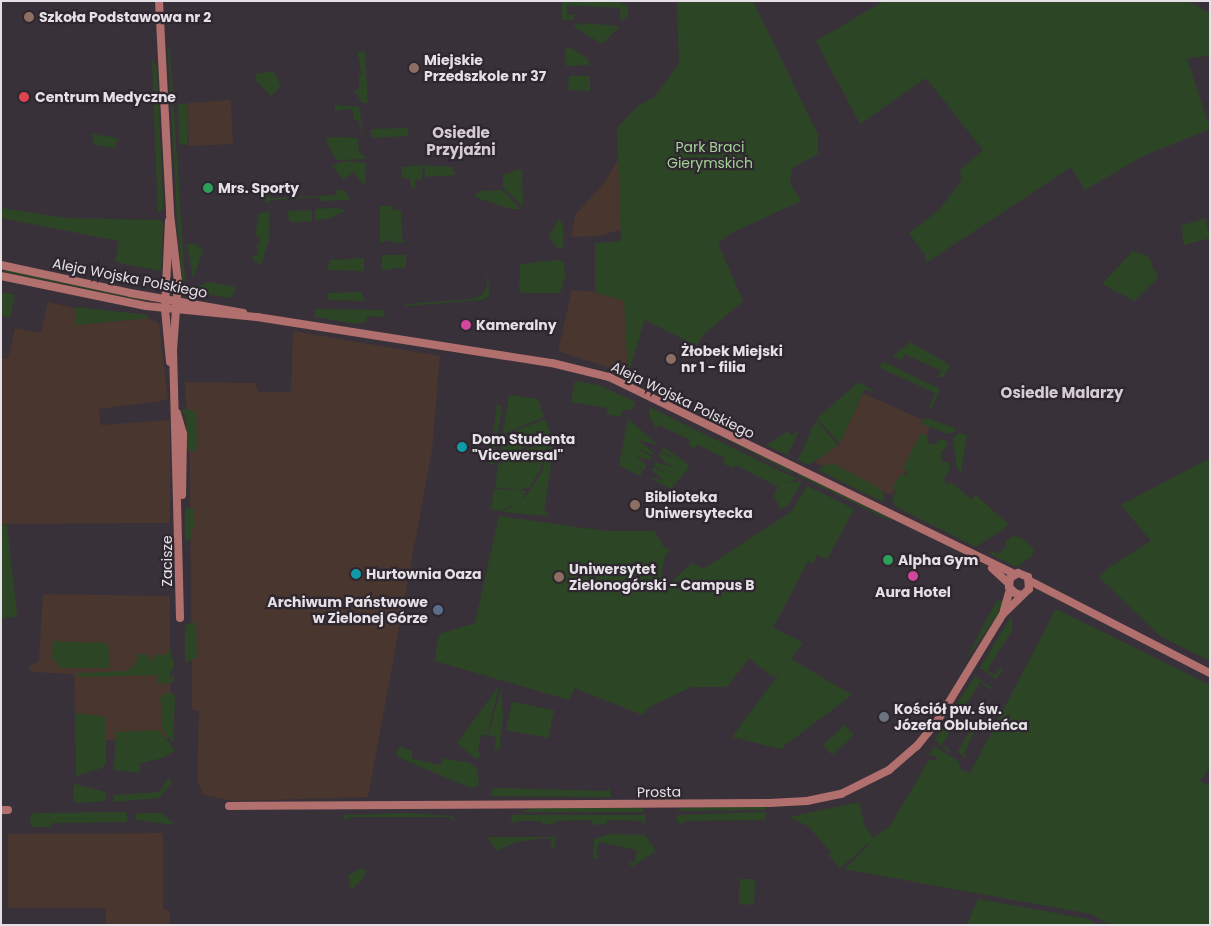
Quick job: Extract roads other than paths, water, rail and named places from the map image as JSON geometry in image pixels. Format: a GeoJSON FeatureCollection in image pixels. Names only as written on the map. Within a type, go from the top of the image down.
{"type":"FeatureCollection","features":[{"type":"Feature","properties":{"kind":"street"},"geometry":{"type":"LineString","coordinates":[[159,1],[170,214]]}},
{"type":"Feature","properties":{"kind":"street","name":"Zacisze"},"geometry":{"type":"LineString","coordinates":[[170,214],[165,309],[168,350],[174,383]]}},
{"type":"Feature","properties":{"kind":"street","name":"Zacisze"},"geometry":{"type":"LineString","coordinates":[[170,214],[178,282],[175,310],[174,383],[179,503],[180,618]]}},
{"type":"Feature","properties":{"kind":"street","name":"Aleja Wojska Polskiego"},"geometry":{"type":"LineString","coordinates":[[1,265],[255,316],[552,363],[609,377],[989,564],[1015,574],[1023,574],[1030,581]]}},
{"type":"Feature","properties":{"kind":"street","name":"Aleja Wojska Polskiego"},"geometry":{"type":"LineString","coordinates":[[1,276],[165,309],[255,316]]}},
{"type":"Feature","properties":{"kind":"street","name":"Aleja Wojska Polskiego"},"geometry":{"type":"LineString","coordinates":[[989,564],[1009,587]]}},
{"type":"Feature","properties":{"kind":"street","name":"Prosta"},"geometry":{"type":"LineString","coordinates":[[1003,614],[1009,587],[1015,574]]}},
{"type":"Feature","properties":{"kind":"street"},"geometry":{"type":"LineString","coordinates":[[1024,593],[1030,581],[1052,595],[1210,673]]}},
{"type":"Feature","properties":{"kind":"street"},"geometry":{"type":"LineString","coordinates":[[1009,587],[1024,593],[1052,595]]}},
{"type":"Feature","properties":{"kind":"street","name":"Prosta"},"geometry":{"type":"LineString","coordinates":[[229,806],[611,805],[795,802],[827,798],[879,776],[917,746],[938,720],[1003,614],[1024,593]]}},
{"type":"Feature","properties":{"kind":"place","name":"Szkoła Podstawowa nr 2"},"geometry":{"type":"Point","coordinates":[29,17]}},
{"type":"Feature","properties":{"kind":"place","name":"Miejskie Przedszkole nr 37"},"geometry":{"type":"Point","coordinates":[414,68]}},
{"type":"Feature","properties":{"kind":"place","name":"Centrum Medyczne"},"geometry":{"type":"Point","coordinates":[24,97]}},
{"type":"Feature","properties":{"kind":"place","name":"Mrs. Sporty"},"geometry":{"type":"Point","coordinates":[208,188]}},
{"type":"Feature","properties":{"kind":"place","name":"Kameralny"},"geometry":{"type":"Point","coordinates":[466,325]}},
{"type":"Feature","properties":{"kind":"place","name":"Żłobek Miejski nr 1 - filia"},"geometry":{"type":"Point","coordinates":[671,359]}},
{"type":"Feature","properties":{"kind":"place","name":"Dom Studenta \"Vicewersal\""},"geometry":{"type":"Point","coordinates":[462,447]}},
{"type":"Feature","properties":{"kind":"place","name":"Biblioteka Uniwersytecka"},"geometry":{"type":"Point","coordinates":[635,505]}},
{"type":"Feature","properties":{"kind":"place","name":"Alpha Gym"},"geometry":{"type":"Point","coordinates":[888,560]}},
{"type":"Feature","properties":{"kind":"place","name":"Hurtownia Oaza"},"geometry":{"type":"Point","coordinates":[356,574]}},
{"type":"Feature","properties":{"kind":"place","name":"Aura Hotel"},"geometry":{"type":"Point","coordinates":[913,576]}},
{"type":"Feature","properties":{"kind":"place","name":"Uniwersytet Zielonogórski - Campus B"},"geometry":{"type":"Point","coordinates":[559,577]}},
{"type":"Feature","properties":{"kind":"place","name":"Archiwum Państwowe w Zielonej Górze"},"geometry":{"type":"Point","coordinates":[438,610]}},
{"type":"Feature","properties":{"kind":"place","name":"Kościół pw. św. Józefa Oblubieńca"},"geometry":{"type":"Point","coordinates":[884,717]}},
{"type":"Feature","properties":{"kind":"district","name":"Osiedle Przyjaźni"},"geometry":{"type":"Point","coordinates":[461,140]}},
{"type":"Feature","properties":{"kind":"district","name":"Osiedle Malarzy"},"geometry":{"type":"Point","coordinates":[1062,393]}},
{"type":"Feature","properties":{"kind":"park label","name":"Park Braci Gierymskich"},"geometry":{"type":"Point","coordinates":[710,156]}}]}
